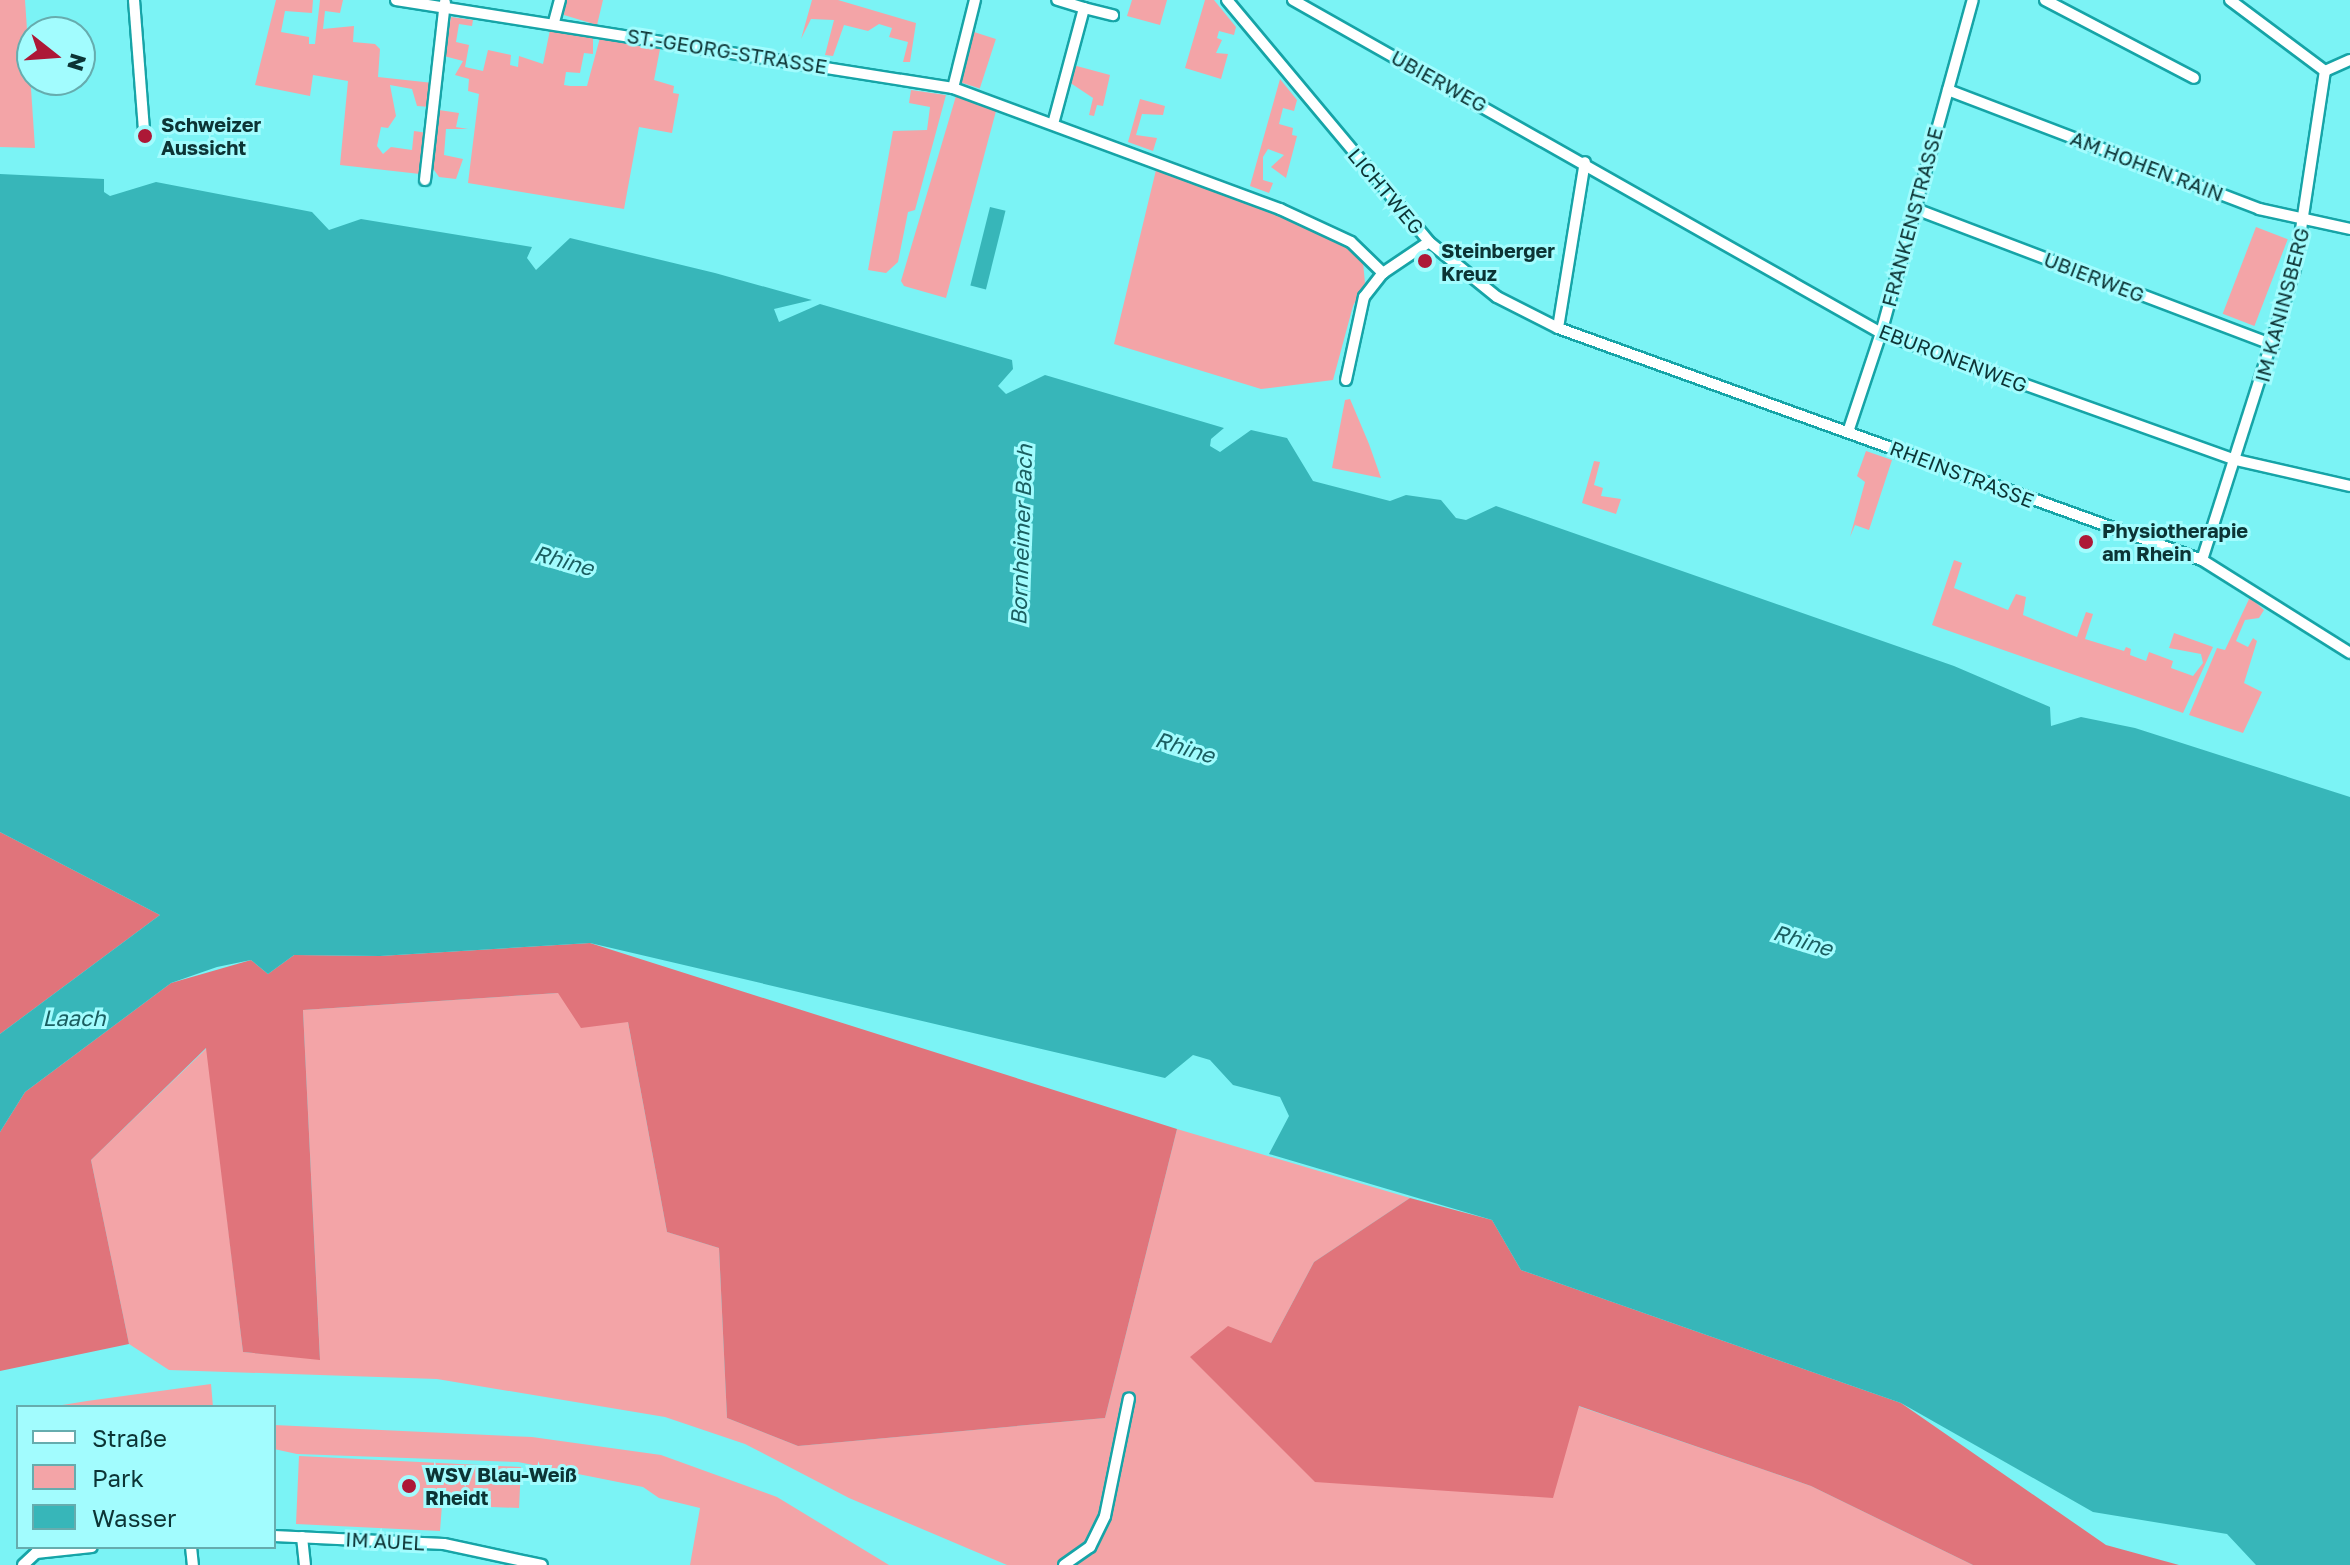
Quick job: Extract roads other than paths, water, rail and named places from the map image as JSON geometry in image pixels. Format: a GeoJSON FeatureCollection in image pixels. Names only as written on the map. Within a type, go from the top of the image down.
{"type":"FeatureCollection","features":[{"type":"Feature","properties":{"kind":"street"},"geometry":{"type":"LineString","coordinates":[[134,0],[144,131]]}},
{"type":"Feature","properties":{"kind":"street","name":"ST.-GEORG-STRASSE"},"geometry":{"type":"LineString","coordinates":[[396,0],[445,3],[953,88],[1280,209],[1351,242],[1383,273]]}},
{"type":"Feature","properties":{"kind":"street"},"geometry":{"type":"LineString","coordinates":[[554,22],[560,0]]}},
{"type":"Feature","properties":{"kind":"street"},"geometry":{"type":"LineString","coordinates":[[953,88],[975,0]]}},
{"type":"Feature","properties":{"kind":"street"},"geometry":{"type":"LineString","coordinates":[[1057,0],[1113,15]]}},
{"type":"Feature","properties":{"kind":"street","name":"LICHTWEG"},"geometry":{"type":"LineString","coordinates":[[1227,0],[1429,242],[1497,297],[1558,328]]}},
{"type":"Feature","properties":{"kind":"street","name":"UBIERWEG"},"geometry":{"type":"LineString","coordinates":[[1293,0],[1585,162]]}},
{"type":"Feature","properties":{"kind":"street","name":"FRANKENSTRASSE"},"geometry":{"type":"LineString","coordinates":[[1848,432],[1881,333],[1913,208],[1973,0]]}},
{"type":"Feature","properties":{"kind":"street"},"geometry":{"type":"LineString","coordinates":[[2045,0],[2194,78]]}},
{"type":"Feature","properties":{"kind":"street"},"geometry":{"type":"LineString","coordinates":[[2230,0],[2325,71],[2350,60]]}},
{"type":"Feature","properties":{"kind":"street"},"geometry":{"type":"LineString","coordinates":[[425,180],[445,3]]}},
{"type":"Feature","properties":{"kind":"street"},"geometry":{"type":"LineString","coordinates":[[1053,124],[1084,8]]}},
{"type":"Feature","properties":{"kind":"street","name":"IM KANINSBERG"},"geometry":{"type":"LineString","coordinates":[[2202,560],[2274,345],[2304,223],[2325,71]]}},
{"type":"Feature","properties":{"kind":"street","name":"AM HOHEN RAIN"},"geometry":{"type":"LineString","coordinates":[[1948,90],[2304,223],[2350,229]]}},
{"type":"Feature","properties":{"kind":"street"},"geometry":{"type":"LineString","coordinates":[[1558,328],[1585,162]]}},
{"type":"Feature","properties":{"kind":"street","name":"EBURONENWEG"},"geometry":{"type":"LineString","coordinates":[[1585,162],[1665,214],[1881,333],[2236,460],[2350,486]]}},
{"type":"Feature","properties":{"kind":"street","name":"UBIERWEG"},"geometry":{"type":"LineString","coordinates":[[1913,208],[2274,345]]}},
{"type":"Feature","properties":{"kind":"street"},"geometry":{"type":"LineString","coordinates":[[1346,380],[1364,297],[1383,273],[1429,242]]}},
{"type":"Feature","properties":{"kind":"street","name":"RHEINSTRASSE"},"geometry":{"type":"LineString","coordinates":[[1558,328],[2202,560],[2350,653]]}},
{"type":"Feature","properties":{"kind":"street"},"geometry":{"type":"LineString","coordinates":[[1064,1565],[1090,1547],[1105,1516],[1129,1398]]}},
{"type":"Feature","properties":{"kind":"street","name":"IM AUEL"},"geometry":{"type":"LineString","coordinates":[[276,1536],[444,1544],[542,1565]]}},
{"type":"Feature","properties":{"kind":"street"},"geometry":{"type":"LineString","coordinates":[[302,1537],[305,1565]]}},
{"type":"Feature","properties":{"kind":"street"},"geometry":{"type":"LineString","coordinates":[[23,1565],[36,1553],[73,1549]]}},
{"type":"Feature","properties":{"kind":"water"},"geometry":{"type":"Polygon","coordinates":[[[0,174],[104,179],[104,192],[110,196],[156,182],[312,212],[329,230],[361,219],[532,247],[527,258],[536,270],[570,238],[715,273],[812,300],[774,309],[779,322],[820,304],[1012,360],[1013,369],[998,386],[1006,394],[1045,375],[1224,428],[1211,439],[1210,446],[1220,452],[1251,430],[1287,438],[1313,481],[1390,501],[1406,495],[1441,500],[1456,518],[1466,520],[1496,506],[1954,666],[2050,707],[2051,726],[2081,717],[2135,728],[2350,797],[2350,1565],[2256,1565],[2227,1534],[2093,1512],[1901,1403],[1521,1270],[1492,1220],[1269,1154],[1289,1116],[1280,1097],[1233,1085],[1210,1060],[1193,1055],[1165,1078],[590,943],[380,956],[294,955],[268,974],[251,960],[217,967],[171,983],[25,1092],[0,1132],[0,1034],[160,915],[0,832],[0,174]]]}},
{"type":"Feature","properties":{"kind":"water"},"geometry":{"type":"Polygon","coordinates":[[[990,207],[1006,211],[986,289],[970,286],[990,207]]]}},
{"type":"Feature","properties":{"kind":"place","name":"Schweizer Aussicht"},"geometry":{"type":"Point","coordinates":[145,136]}},
{"type":"Feature","properties":{"kind":"place","name":"Steinberger Kreuz"},"geometry":{"type":"Point","coordinates":[1425,261]}},
{"type":"Feature","properties":{"kind":"place","name":"Physiotherapie am Rhein"},"geometry":{"type":"Point","coordinates":[2086,542]}},
{"type":"Feature","properties":{"kind":"place","name":"WSV Blau-Weiß Rheidt"},"geometry":{"type":"Point","coordinates":[409,1486]}},
{"type":"Feature","properties":{"kind":"water label","name":"Bornheimer Bach"},"geometry":{"type":"Point","coordinates":[1021,535]}},
{"type":"Feature","properties":{"kind":"water label","name":"Rhine"},"geometry":{"type":"Point","coordinates":[564,560]}},
{"type":"Feature","properties":{"kind":"water label","name":"Rhine"},"geometry":{"type":"Point","coordinates":[1185,747]}},
{"type":"Feature","properties":{"kind":"water label","name":"Rhine"},"geometry":{"type":"Point","coordinates":[1803,940]}},
{"type":"Feature","properties":{"kind":"water label","name":"Laach"},"geometry":{"type":"Point","coordinates":[74,1018]}}]}
